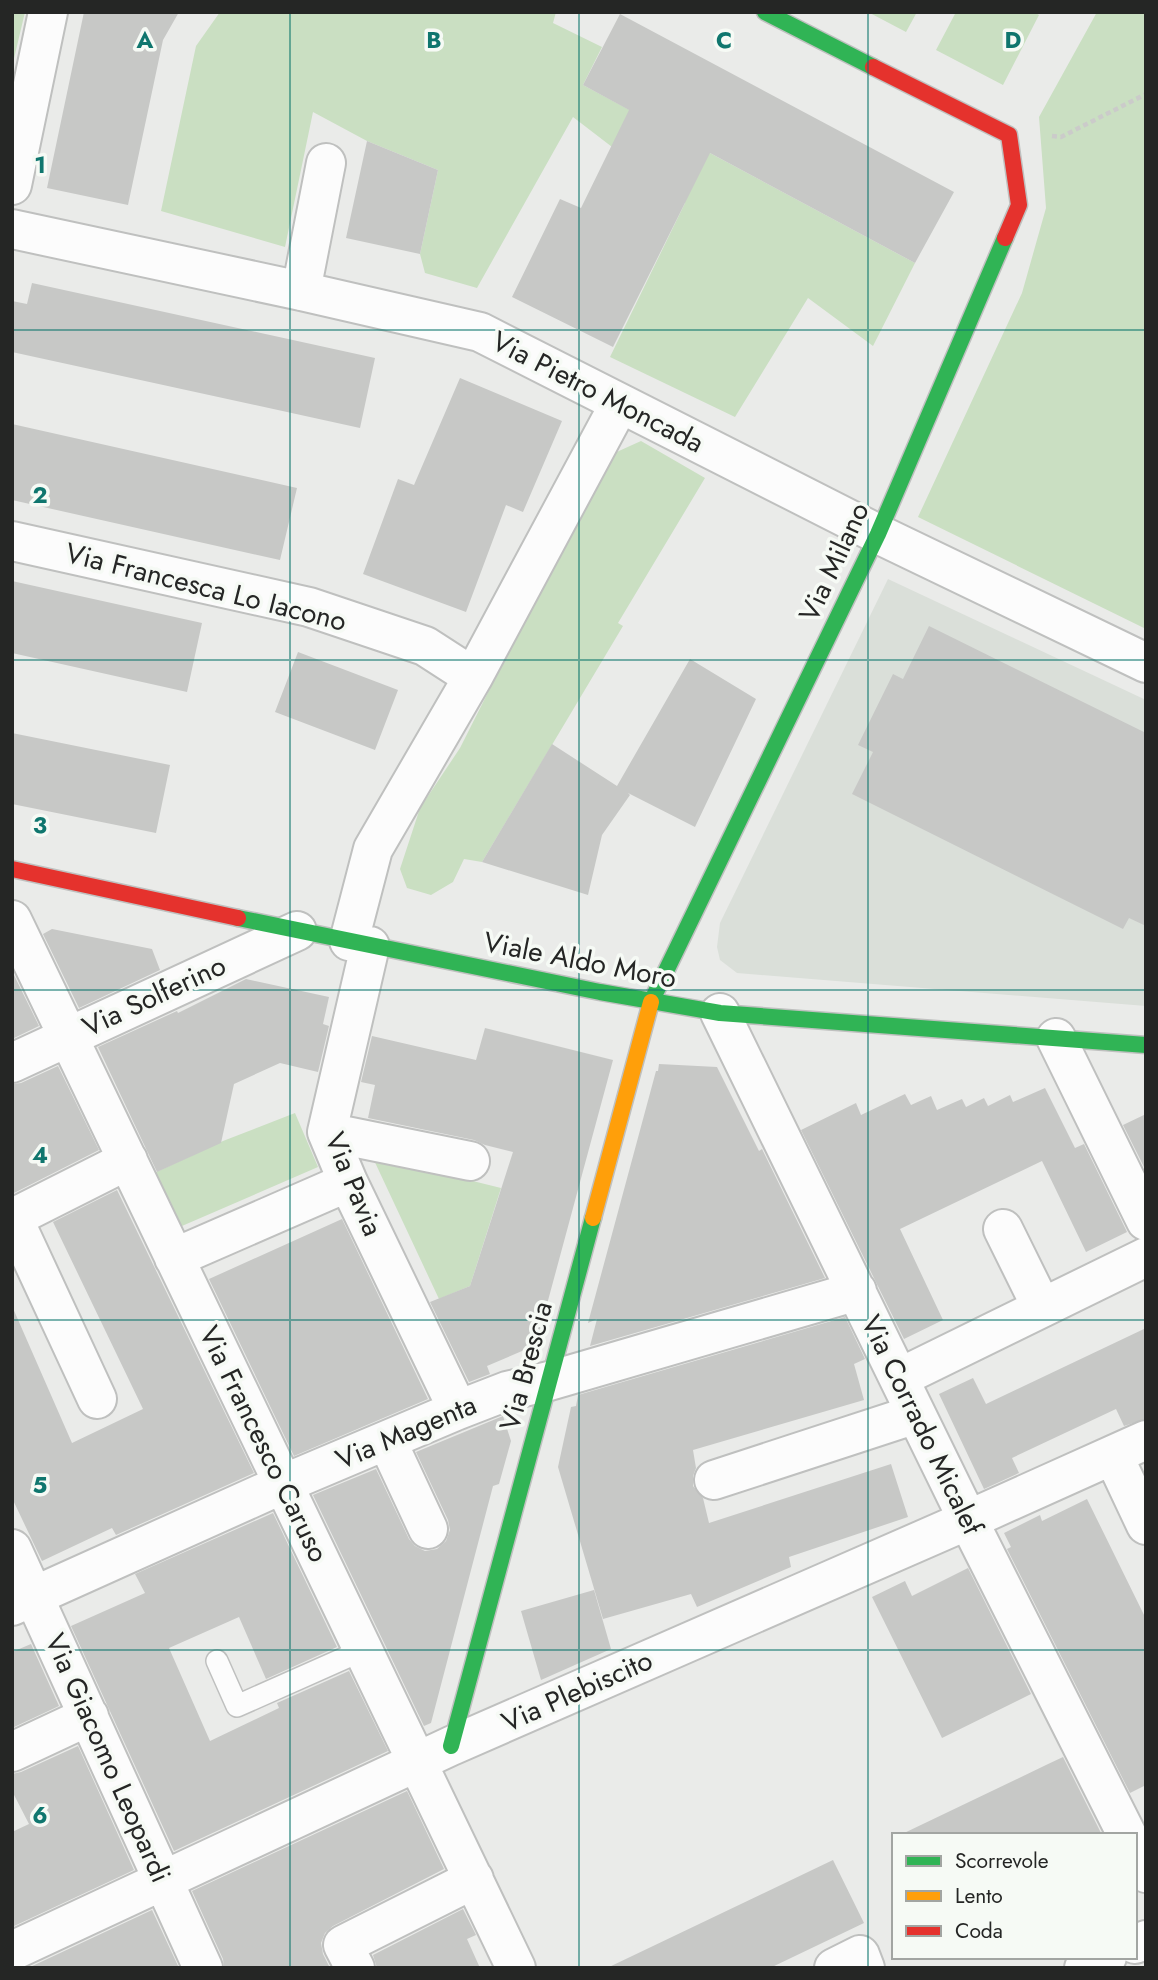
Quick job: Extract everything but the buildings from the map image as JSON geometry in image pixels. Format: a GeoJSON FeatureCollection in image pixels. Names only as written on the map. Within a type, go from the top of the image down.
{"type":"FeatureCollection","features":[{"type":"Feature","properties":{"kind":"street"},"geometry":{"type":"LineString","coordinates":[[12,185],[48,12]]}},
{"type":"Feature","properties":{"kind":"street"},"geometry":{"type":"LineString","coordinates":[[765,12],[1009,135]]}},
{"type":"Feature","properties":{"kind":"street","name":"Via Milano"},"geometry":{"type":"LineString","coordinates":[[652,1000],[878,534],[1019,205],[1009,135]]}},
{"type":"Feature","properties":{"kind":"street"},"geometry":{"type":"LineString","coordinates":[[301,290],[326,163]]}},
{"type":"Feature","properties":{"kind":"street","name":"Via Pietro Moncada"},"geometry":{"type":"LineString","coordinates":[[12,229],[301,290],[480,332],[878,534],[1146,663]]}},
{"type":"Feature","properties":{"kind":"street","name":"Via Pavia"},"geometry":{"type":"LineString","coordinates":[[458,1410],[348,1182],[327,1132],[373,849],[473,677],[620,403]]}},
{"type":"Feature","properties":{"kind":"street","name":"Via Francesca Lo Iacono"},"geometry":{"type":"LineString","coordinates":[[12,541],[309,607],[425,646],[473,677]]}},
{"type":"Feature","properties":{"kind":"street","name":"Viale Aldo Moro"},"geometry":{"type":"LineString","coordinates":[[12,869],[359,944],[720,1013],[1146,1045]]}},
{"type":"Feature","properties":{"kind":"street","name":"Via Francesco Caruso"},"geometry":{"type":"LineString","coordinates":[[12,920],[516,1968]]}},
{"type":"Feature","properties":{"kind":"street","name":"Via Solferino"},"geometry":{"type":"LineString","coordinates":[[12,1063],[297,931]]}},
{"type":"Feature","properties":{"kind":"street","name":"Via Brescia"},"geometry":{"type":"LineString","coordinates":[[451,1746],[652,1000]]}},
{"type":"Feature","properties":{"kind":"street","name":"Via Corrado Micalef"},"geometry":{"type":"LineString","coordinates":[[720,1013],[968,1520],[1133,1833]]}},
{"type":"Feature","properties":{"kind":"street"},"geometry":{"type":"LineString","coordinates":[[1056,1038],[1146,1221]]}},
{"type":"Feature","properties":{"kind":"street"},"geometry":{"type":"LineString","coordinates":[[327,1132],[470,1161]]}},
{"type":"Feature","properties":{"kind":"street"},"geometry":{"type":"LineString","coordinates":[[97,1399],[13,1218],[128,1160]]}},
{"type":"Feature","properties":{"kind":"street"},"geometry":{"type":"LineString","coordinates":[[174,1258],[348,1182]]}},
{"type":"Feature","properties":{"kind":"street"},"geometry":{"type":"LineString","coordinates":[[1003,1229],[1042,1308]]}},
{"type":"Feature","properties":{"kind":"street"},"geometry":{"type":"LineString","coordinates":[[899,1378],[1146,1257]]}},
{"type":"Feature","properties":{"kind":"street","name":"Via Magenta"},"geometry":{"type":"LineString","coordinates":[[23,1601],[283,1484],[508,1391],[857,1291]]}},
{"type":"Feature","properties":{"kind":"street"},"geometry":{"type":"LineString","coordinates":[[714,1480],[916,1414]]}},
{"type":"Feature","properties":{"kind":"street"},"geometry":{"type":"LineString","coordinates":[[387,1441],[428,1529]]}},
{"type":"Feature","properties":{"kind":"street"},"geometry":{"type":"LineString","coordinates":[[1129,1448],[1146,1525]]}},
{"type":"Feature","properties":{"kind":"street","name":"Via Plebiscito"},"geometry":{"type":"LineString","coordinates":[[12,1951],[451,1746],[1129,1448]]}},
{"type":"Feature","properties":{"kind":"street","name":"Via Giacomo Leopardi"},"geometry":{"type":"LineString","coordinates":[[12,1549],[23,1601],[89,1716],[203,1968]]}},
{"type":"Feature","properties":{"kind":"street"},"geometry":{"type":"LineString","coordinates":[[12,1752],[89,1716]]}},
{"type":"Feature","properties":{"kind":"street","name":"Via Corrado Micalef"},"geometry":{"type":"LineString","coordinates":[[1137,1845],[1146,1873]]}},
{"type":"Feature","properties":{"kind":"street"},"geometry":{"type":"LineString","coordinates":[[355,1968],[344,1945],[474,1879]]}},
{"type":"Feature","properties":{"kind":"street"},"geometry":{"type":"LineString","coordinates":[[1084,1968],[1103,1959]]}},
{"type":"Feature","properties":{"kind":"lane"},"geometry":{"type":"LineString","coordinates":[[217,1661],[237,1706],[363,1650]]}},
{"type":"Feature","properties":{"kind":"path"},"geometry":{"type":"LineString","coordinates":[[1009,135],[1061,137],[1146,94]]}},
{"type":"Feature","properties":{"kind":"shaded area"},"geometry":{"type":"Polygon","coordinates":[[[888,579],[1146,700],[1146,1006],[737,973],[720,960],[717,947],[720,923],[888,579]]]}},
{"type":"Feature","properties":{"kind":"green space"},"geometry":{"type":"Polygon","coordinates":[[[12,12],[25,12],[12,67],[12,12]]]}},
{"type":"Feature","properties":{"kind":"green space"},"geometry":{"type":"Polygon","coordinates":[[[220,12],[556,12],[553,23],[602,47],[583,85],[915,263],[873,346],[808,298],[735,417],[610,357],[685,203],[573,117],[477,288],[425,273],[420,254],[438,170],[367,141],[313,112],[285,247],[161,211],[196,46],[220,12]]]}},
{"type":"Feature","properties":{"kind":"green space"},"geometry":{"type":"Polygon","coordinates":[[[868,12],[917,12],[906,32],[868,12]]]}},
{"type":"Feature","properties":{"kind":"green space"},"geometry":{"type":"Polygon","coordinates":[[[956,12],[1034,12],[1039,15],[1003,85],[936,50],[956,12]]]}},
{"type":"Feature","properties":{"kind":"green space"},"geometry":{"type":"Polygon","coordinates":[[[1097,12],[1146,12],[1146,629],[918,517],[1022,293],[1046,208],[1039,117],[1097,12]]]}},
{"type":"Feature","properties":{"kind":"green space"},"geometry":{"type":"Polygon","coordinates":[[[641,441],[705,478],[618,623],[623,626],[482,862],[464,859],[453,882],[431,895],[407,888],[400,869],[420,808],[460,748],[601,468],[610,455],[641,441]]]}},
{"type":"Feature","properties":{"kind":"green space"},"geometry":{"type":"Polygon","coordinates":[[[295,1113],[318,1167],[175,1229],[152,1174],[223,1141],[295,1113]]]}},
{"type":"Feature","properties":{"kind":"green space"},"geometry":{"type":"Polygon","coordinates":[[[372,1156],[501,1188],[470,1286],[439,1299],[372,1156]]]}},
{"type":"Feature","properties":{"kind":"traffic: fast"},"geometry":{"type":"LineString","coordinates":[[765,12],[873,67]]}},
{"type":"Feature","properties":{"kind":"traffic: fast"},"geometry":{"type":"LineString","coordinates":[[651,1002],[878,534],[1005,238]]}},
{"type":"Feature","properties":{"kind":"traffic: fast"},"geometry":{"type":"LineString","coordinates":[[238,918],[600,992],[720,1013],[1146,1045]]}},
{"type":"Feature","properties":{"kind":"traffic: fast"},"geometry":{"type":"LineString","coordinates":[[451,1746],[593,1218]]}},
{"type":"Feature","properties":{"kind":"traffic: slow"},"geometry":{"type":"LineString","coordinates":[[593,1218],[651,1002]]}},
{"type":"Feature","properties":{"kind":"traffic: jam"},"geometry":{"type":"LineString","coordinates":[[873,67],[1009,135],[1019,205],[1005,238]]}},
{"type":"Feature","properties":{"kind":"traffic: jam"},"geometry":{"type":"LineString","coordinates":[[12,869],[238,918]]}}]}
